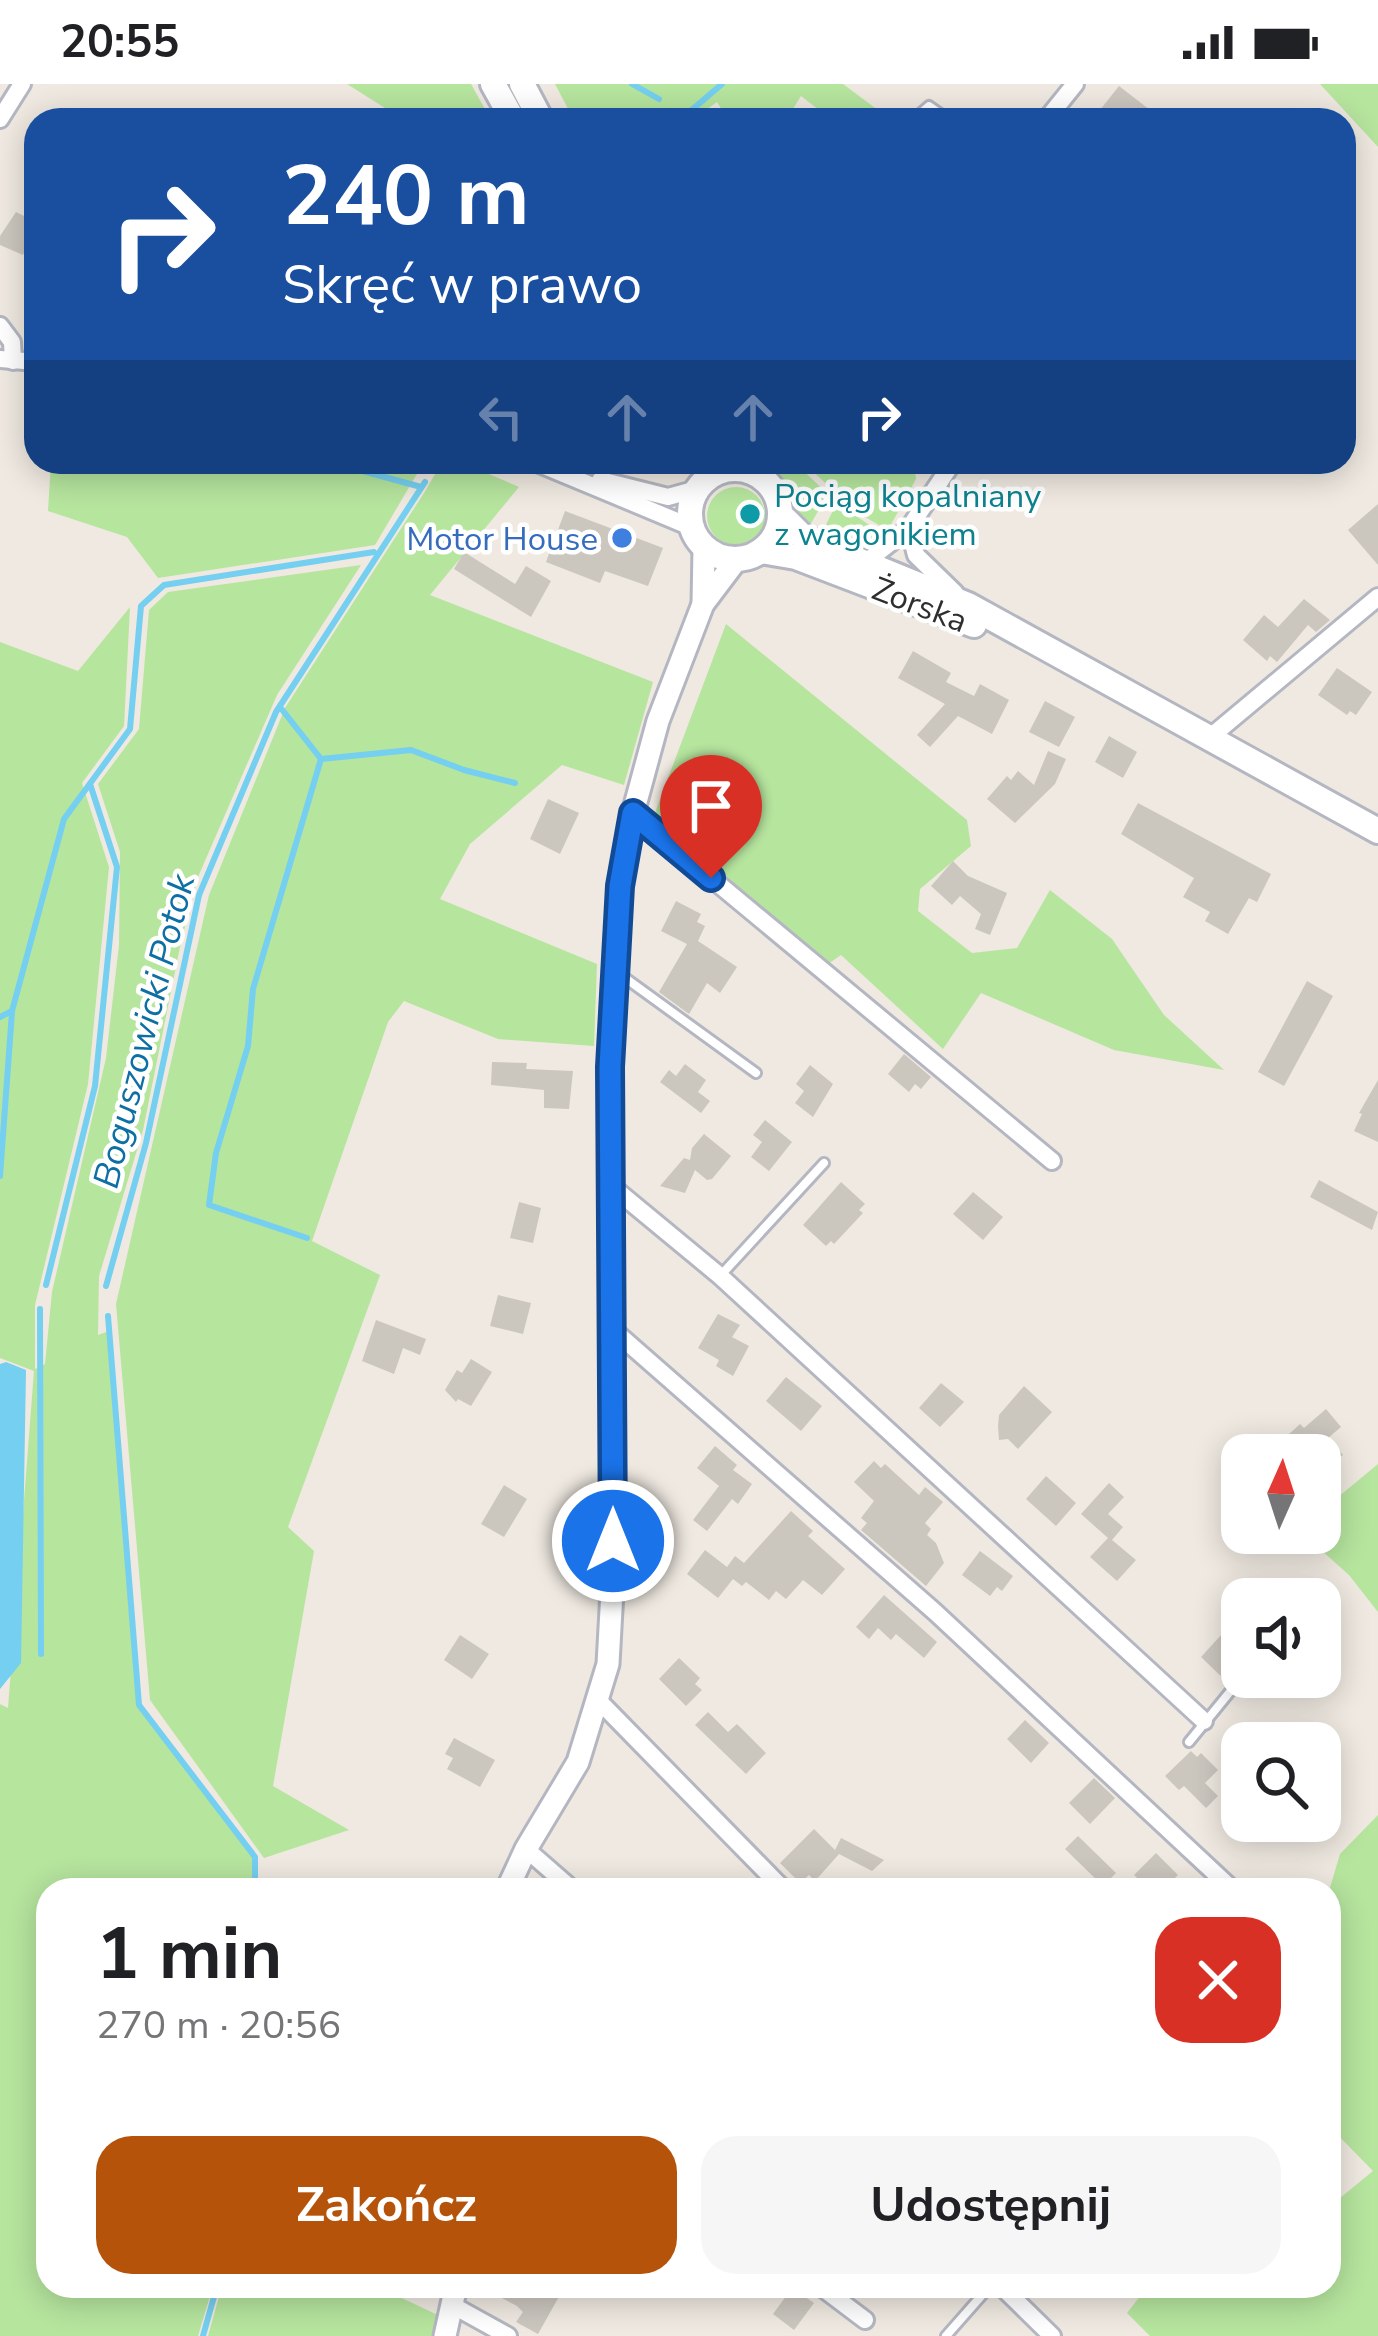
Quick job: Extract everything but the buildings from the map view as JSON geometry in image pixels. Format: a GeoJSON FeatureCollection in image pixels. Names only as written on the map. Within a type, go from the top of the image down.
{"type":"FeatureCollection","features":[{"type":"Feature","properties":{"kind":"main road"},"geometry":{"type":"LineString","coordinates":[[702,477],[690,508],[698,537],[718,556],[749,555],[774,537],[780,514],[768,483],[753,474]]}},
{"type":"Feature","properties":{"kind":"main road","name":"Żorska"},"geometry":{"type":"LineString","coordinates":[[780,514],[798,535],[968,605],[1378,831]]}},
{"type":"Feature","properties":{"kind":"main road","name":"Żorska"},"geometry":{"type":"LineString","coordinates":[[749,555],[789,555],[1076,667]]}},
{"type":"Feature","properties":{"kind":"street"},"geometry":{"type":"LineString","coordinates":[[0,119],[22,84]]}},
{"type":"Feature","properties":{"kind":"street"},"geometry":{"type":"LineString","coordinates":[[1056,108],[1075,84]]}},
{"type":"Feature","properties":{"kind":"street"},"geometry":{"type":"LineString","coordinates":[[0,326],[12,342],[7,360]]}},
{"type":"Feature","properties":{"kind":"street"},"geometry":{"type":"LineString","coordinates":[[570,474],[663,496],[702,477]]}},
{"type":"Feature","properties":{"kind":"street","name":"Żorska"},"geometry":{"type":"LineString","coordinates":[[866,562],[909,528],[939,474]]}},
{"type":"Feature","properties":{"kind":"street"},"geometry":{"type":"LineString","coordinates":[[573,475],[698,537],[703,604]]}},
{"type":"Feature","properties":{"kind":"street","name":"Żorska"},"geometry":{"type":"LineString","coordinates":[[909,528],[921,562],[968,605]]}},
{"type":"Feature","properties":{"kind":"street"},"geometry":{"type":"LineString","coordinates":[[513,1878],[578,1762],[608,1664],[613,1573],[610,1184],[615,970],[620,886],[633,813],[658,721],[703,604],[749,555]]}},
{"type":"Feature","properties":{"kind":"street"},"geometry":{"type":"LineString","coordinates":[[1208,739],[1378,597]]}},
{"type":"Feature","properties":{"kind":"street"},"geometry":{"type":"LineString","coordinates":[[633,813],[1052,1161]]}},
{"type":"Feature","properties":{"kind":"street"},"geometry":{"type":"LineString","coordinates":[[610,1184],[720,1276],[1204,1721]]}},
{"type":"Feature","properties":{"kind":"street"},"geometry":{"type":"LineString","coordinates":[[611,1328],[934,1612],[1220,1878]]}},
{"type":"Feature","properties":{"kind":"street"},"geometry":{"type":"LineString","coordinates":[[597,1699],[772,1878]]}},
{"type":"Feature","properties":{"kind":"street"},"geometry":{"type":"LineString","coordinates":[[526,1849],[559,1878]]}},
{"type":"Feature","properties":{"kind":"street"},"geometry":{"type":"LineString","coordinates":[[445,2336],[453,2298]]}},
{"type":"Feature","properties":{"kind":"street"},"geometry":{"type":"LineString","coordinates":[[458,2298],[508,2336]]}},
{"type":"Feature","properties":{"kind":"street"},"geometry":{"type":"LineString","coordinates":[[836,2298],[865,2320]]}},
{"type":"Feature","properties":{"kind":"street"},"geometry":{"type":"LineString","coordinates":[[1013,2298],[1052,2336]]}},
{"type":"Feature","properties":{"kind":"lane"},"geometry":{"type":"LineString","coordinates":[[615,970],[756,1073]]}},
{"type":"Feature","properties":{"kind":"lane"},"geometry":{"type":"LineString","coordinates":[[720,1276],[824,1163]]}},
{"type":"Feature","properties":{"kind":"lane"},"geometry":{"type":"LineString","coordinates":[[1189,1742],[1224,1698]]}},
{"type":"Feature","properties":{"kind":"lane"},"geometry":{"type":"LineString","coordinates":[[946,2336],[979,2298]]}},
{"type":"Feature","properties":{"kind":"green space"},"geometry":{"type":"Polygon","coordinates":[[[347,84],[471,84],[484,108],[385,108],[347,84]]]}},
{"type":"Feature","properties":{"kind":"green space"},"geometry":{"type":"Polygon","coordinates":[[[555,84],[843,84],[875,108],[816,108],[801,96],[794,108],[721,108],[717,102],[709,108],[568,108],[555,84]]]}},
{"type":"Feature","properties":{"kind":"green space"},"geometry":{"type":"Polygon","coordinates":[[[1320,84],[1378,84],[1378,147],[1356,123],[1356,108],[1342,108],[1320,84]]]}},
{"type":"Feature","properties":{"kind":"green space"},"geometry":{"type":"Polygon","coordinates":[[[50,474],[417,474],[375,545],[158,578],[127,537],[48,511],[50,474]]]}},
{"type":"Feature","properties":{"kind":"green space"},"geometry":{"type":"Polygon","coordinates":[[[435,474],[489,474],[519,487],[430,595],[653,682],[624,785],[562,765],[470,844],[440,899],[597,964],[594,1046],[498,1039],[404,1001],[388,1022],[312,1241],[380,1275],[288,1527],[314,1551],[273,1786],[349,1830],[264,1858],[150,1700],[116,1304],[209,895],[285,708],[435,474]]]}},
{"type":"Feature","properties":{"kind":"green space"},"geometry":{"type":"Polygon","coordinates":[[[770,474],[807,474],[828,494],[806,532],[797,523],[770,474]]]}},
{"type":"Feature","properties":{"kind":"green space"},"geometry":{"type":"Polygon","coordinates":[[[816,474],[915,474],[888,530],[856,512],[816,474]]]}},
{"type":"Feature","properties":{"kind":"green space"},"geometry":{"type":"Polygon","coordinates":[[[736,487],[757,495],[765,516],[757,537],[736,545],[715,537],[707,516],[715,495],[736,487]]]}},
{"type":"Feature","properties":{"kind":"green space"},"geometry":{"type":"Polygon","coordinates":[[[837,503],[887,537],[863,549],[820,536],[837,503]]]}},
{"type":"Feature","properties":{"kind":"green space"},"geometry":{"type":"Polygon","coordinates":[[[361,565],[277,695],[198,877],[143,1130],[99,1276],[98,1335],[109,1331],[139,1705],[255,1857],[255,1878],[36,1878],[36,2298],[209,2298],[198,2336],[0,2336],[0,1704],[8,1708],[34,1371],[0,1358],[0,642],[78,671],[130,607],[124,726],[82,783],[109,867],[88,1084],[35,1305],[35,1369],[45,1364],[52,1292],[106,1058],[119,945],[120,852],[98,784],[139,729],[149,610],[168,592],[361,565]]]}},
{"type":"Feature","properties":{"kind":"green space"},"geometry":{"type":"Polygon","coordinates":[[[726,624],[967,820],[971,846],[920,889],[918,911],[972,953],[1017,948],[1050,890],[1112,939],[1164,1015],[1224,1070],[1114,1050],[981,993],[943,1049],[841,955],[828,964],[653,818],[726,624]]]}},
{"type":"Feature","properties":{"kind":"green space"},"geometry":{"type":"Polygon","coordinates":[[[1378,1464],[1378,1612],[1326,1554],[1341,1554],[1341,1495],[1378,1464]]]}},
{"type":"Feature","properties":{"kind":"green space"},"geometry":{"type":"Polygon","coordinates":[[[1378,1815],[1378,2336],[1150,2336],[1127,2313],[1139,2298],[1341,2298],[1341,2197],[1373,2171],[1341,2138],[1341,1878],[1333,1878],[1340,1854],[1378,1815]]]}},
{"type":"Feature","properties":{"kind":"green space"},"geometry":{"type":"Polygon","coordinates":[[[219,2298],[402,2298],[440,2316],[436,2336],[208,2336],[219,2298]]]}},
{"type":"Feature","properties":{"kind":"water"},"geometry":{"type":"Polygon","coordinates":[[[0,1364],[26,1370],[21,1663],[0,1689],[0,1364]]]}},
{"type":"Feature","properties":{"kind":"waterway"},"geometry":{"type":"LineString","coordinates":[[632,84],[659,99]]}},
{"type":"Feature","properties":{"kind":"waterway","name":"Boguszowicki Potok"},"geometry":{"type":"LineString","coordinates":[[694,108],[722,84]]}},
{"type":"Feature","properties":{"kind":"waterway"},"geometry":{"type":"LineString","coordinates":[[374,474],[421,487]]}},
{"type":"Feature","properties":{"kind":"waterway","name":"Boguszowicki Potok"},"geometry":{"type":"LineString","coordinates":[[106,1286],[146,1143],[199,895],[276,712],[425,482]]}},
{"type":"Feature","properties":{"kind":"waterway"},"geometry":{"type":"LineString","coordinates":[[0,1017],[12,1011],[64,819],[130,729],[141,606],[164,585],[374,552]]}},
{"type":"Feature","properties":{"kind":"waterway"},"geometry":{"type":"LineString","coordinates":[[280,707],[321,759],[253,989],[248,1046],[216,1153],[209,1205],[307,1238]]}},
{"type":"Feature","properties":{"kind":"waterway"},"geometry":{"type":"LineString","coordinates":[[321,759],[411,750],[515,783]]}},
{"type":"Feature","properties":{"kind":"waterway"},"geometry":{"type":"LineString","coordinates":[[46,1285],[95,1086],[117,867],[90,784]]}},
{"type":"Feature","properties":{"kind":"waterway"},"geometry":{"type":"LineString","coordinates":[[0,1176],[12,1012]]}},
{"type":"Feature","properties":{"kind":"waterway"},"geometry":{"type":"LineString","coordinates":[[40,1309],[41,1654]]}},
{"type":"Feature","properties":{"kind":"waterway","name":"Boguszowicki Potok"},"geometry":{"type":"LineString","coordinates":[[108,1316],[139,1705],[255,1857],[255,1878]]}},
{"type":"Feature","properties":{"kind":"waterway","name":"Boguszowicki Potok"},"geometry":{"type":"LineString","coordinates":[[203,2336],[214,2298]]}},
{"type":"Feature","properties":{"kind":"place","name":"Pociąg kopalniany z wagonikiem"},"geometry":{"type":"Point","coordinates":[750,514]}},
{"type":"Feature","properties":{"kind":"place","name":"Motor House"},"geometry":{"type":"Point","coordinates":[622,538]}},
{"type":"Feature","properties":{"kind":"route"},"geometry":{"type":"LineString","coordinates":[[613,1541],[610,1067],[620,886],[633,813],[711,878]]}}]}
